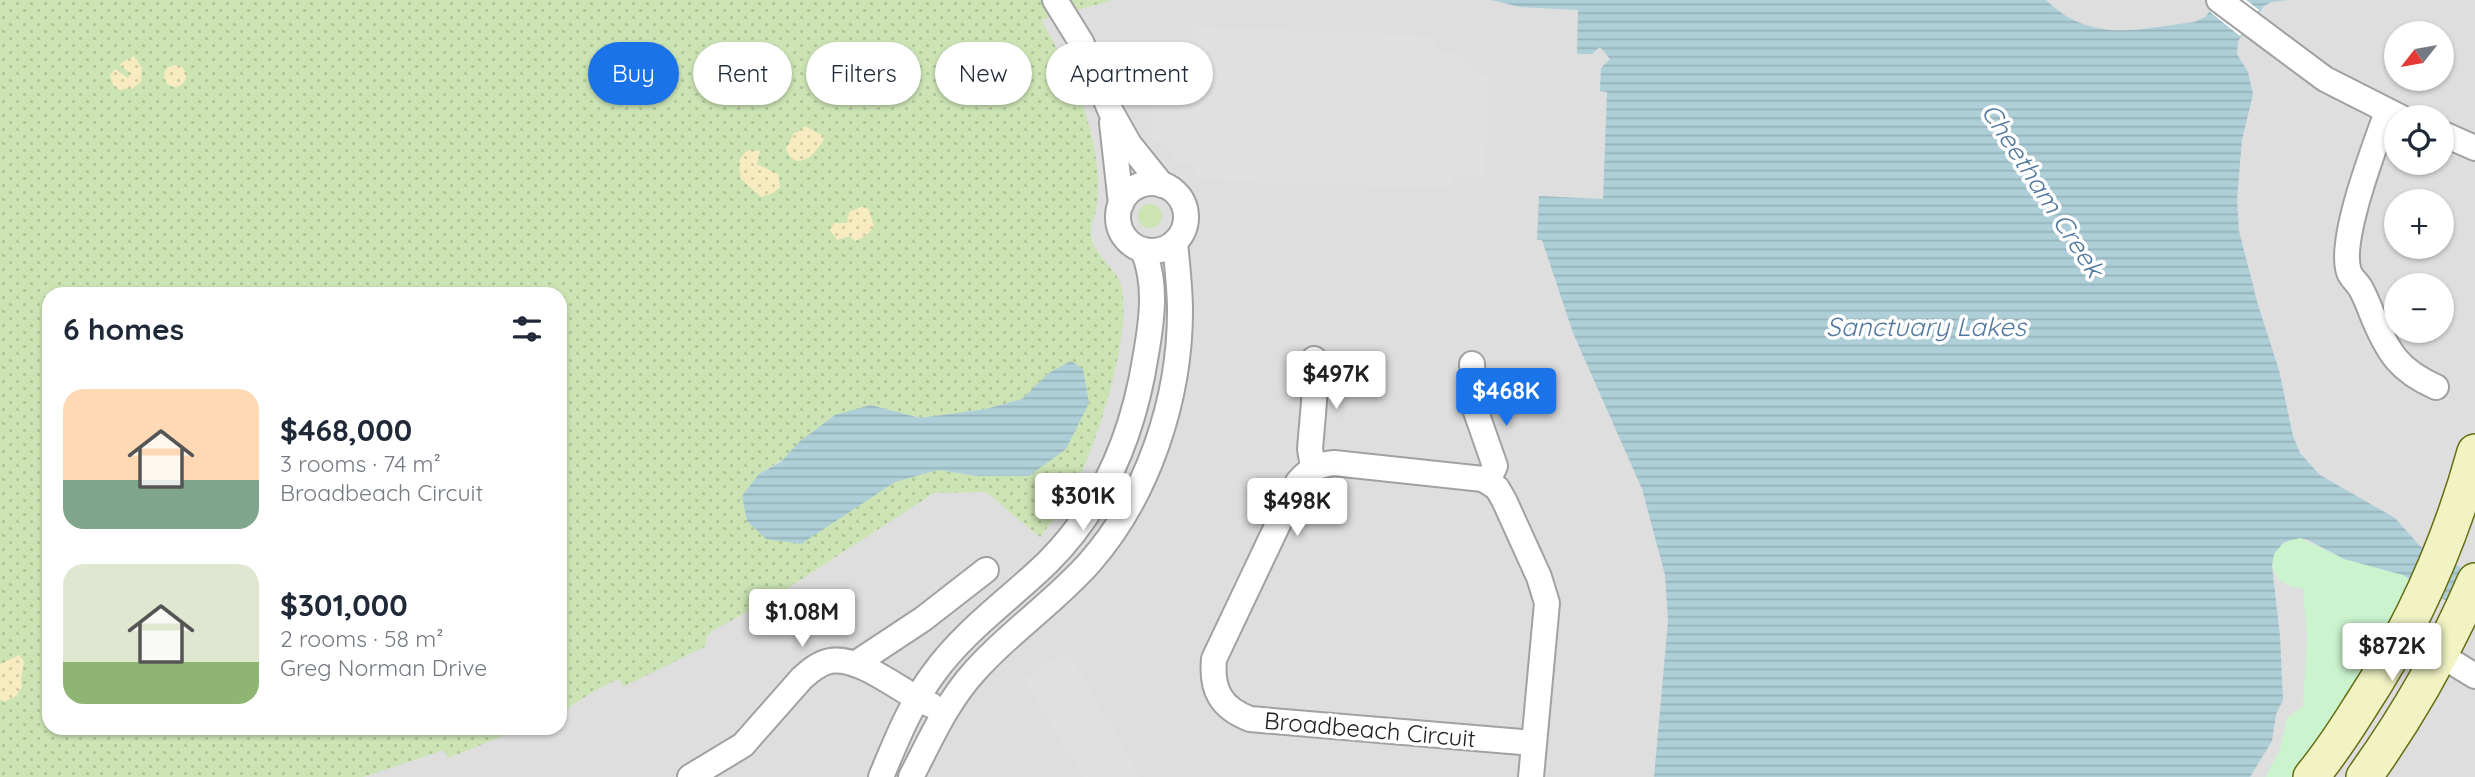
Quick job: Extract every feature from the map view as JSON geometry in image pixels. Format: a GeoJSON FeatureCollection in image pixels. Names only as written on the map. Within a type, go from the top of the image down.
{"type":"FeatureCollection","features":[{"type":"Feature","properties":{"kind":"street"},"geometry":{"type":"LineString","coordinates":[[1055,0],[1081,42],[1111,112],[1129,144],[1162,185]]}},
{"type":"Feature","properties":{"kind":"street"},"geometry":{"type":"LineString","coordinates":[[2219,0],[2325,79],[2384,110]]}},
{"type":"Feature","properties":{"kind":"street"},"geometry":{"type":"LineString","coordinates":[[1111,112],[1121,204]]}},
{"type":"Feature","properties":{"kind":"street"},"geometry":{"type":"LineString","coordinates":[[2384,139],[2352,217],[2348,251],[2349,272],[2361,289],[2379,332],[2395,358],[2413,377],[2436,387]]}},
{"type":"Feature","properties":{"kind":"street"},"geometry":{"type":"LineString","coordinates":[[1142,185],[1162,185],[1171,189],[1184,205],[1185,227],[1175,242],[1166,248],[1143,250],[1124,237],[1119,226],[1121,204],[1126,195],[1142,185]]}},
{"type":"Feature","properties":{"kind":"street"},"geometry":{"type":"LineString","coordinates":[[911,777],[957,693],[990,655],[1063,592],[1080,573],[1117,524],[1144,477],[1163,428],[1176,366],[1180,313],[1175,242]]}},
{"type":"Feature","properties":{"kind":"street"},"geometry":{"type":"LineString","coordinates":[[881,777],[916,699],[951,651],[1066,542],[1093,506],[1116,463],[1133,418],[1151,326],[1151,275],[1143,250]]}},
{"type":"Feature","properties":{"kind":"street"},"geometry":{"type":"LineString","coordinates":[[1314,359],[1310,449],[1313,467],[1334,463],[1488,481],[1497,488],[1504,500],[1545,592],[1547,603],[1531,777]]}},
{"type":"Feature","properties":{"kind":"street"},"geometry":{"type":"LineString","coordinates":[[1472,364],[1474,406],[1496,466],[1488,481]]}},
{"type":"Feature","properties":{"kind":"street"},"geometry":{"type":"LineString","coordinates":[[2311,777],[2343,733],[2405,633],[2442,553],[2475,452]]}},
{"type":"Feature","properties":{"kind":"street","name":"Broadbeach Circuit"},"geometry":{"type":"LineString","coordinates":[[1313,467],[1298,482],[1214,659],[1212,678],[1222,700],[1235,713],[1250,719],[1533,743]]}},
{"type":"Feature","properties":{"kind":"street"},"geometry":{"type":"LineString","coordinates":[[1093,506],[1117,524]]}},
{"type":"Feature","properties":{"kind":"street"},"geometry":{"type":"LineString","coordinates":[[855,664],[923,619],[986,570]]}},
{"type":"Feature","properties":{"kind":"street"},"geometry":{"type":"LineString","coordinates":[[2364,777],[2413,703],[2441,654],[2475,581]]}},
{"type":"Feature","properties":{"kind":"street"},"geometry":{"type":"LineString","coordinates":[[2405,633],[2475,676]]}},
{"type":"Feature","properties":{"kind":"street"},"geometry":{"type":"LineString","coordinates":[[690,777],[743,745],[812,669],[829,661],[855,664],[916,699],[945,711]]}},
{"type":"Feature","properties":{"kind":"shaded area","name":"Sanctuary Lakes"},"geometry":{"type":"Polygon","coordinates":[[[0,0],[2475,0],[2475,777],[0,777],[0,0]]]}},
{"type":"Feature","properties":{"kind":"shaded area"},"geometry":{"type":"Polygon","coordinates":[[[1193,26],[1435,36],[1435,51],[1455,52],[1480,74],[1490,74],[1485,176],[1454,175],[1453,189],[1195,180],[1195,165],[1174,159],[1166,142],[1152,142],[1152,105],[1213,105],[1213,42],[1192,42],[1193,26]]]}},
{"type":"Feature","properties":{"kind":"shaded area"},"geometry":{"type":"Polygon","coordinates":[[[1067,649],[1141,777],[1083,777],[1023,679],[1067,649]]]}},
{"type":"Feature","properties":{"kind":"green space"},"geometry":{"type":"Polygon","coordinates":[[[0,0],[1113,0],[1041,20],[1053,42],[1046,42],[1046,105],[1082,105],[1096,156],[1098,178],[1091,235],[1097,250],[1120,282],[1123,311],[1116,364],[1091,450],[1071,494],[1040,537],[986,492],[934,493],[771,599],[712,631],[706,637],[706,646],[623,687],[619,679],[567,709],[567,287],[42,287],[42,735],[506,735],[448,758],[444,750],[363,777],[0,777],[0,0]],[[1049,373],[1022,399],[986,409],[920,418],[871,405],[759,474],[742,496],[747,521],[766,539],[855,508],[895,482],[938,470],[977,476],[1049,373]]]}},
{"type":"Feature","properties":{"kind":"green space"},"geometry":{"type":"Polygon","coordinates":[[[1150,204],[1159,207],[1162,216],[1159,225],[1150,228],[1141,225],[1138,216],[1141,207],[1150,204]]]}},
{"type":"Feature","properties":{"kind":"green space"},"geometry":{"type":"Polygon","coordinates":[[[2300,538],[2344,559],[2403,575],[2416,583],[2379,653],[2304,763],[2292,777],[2265,777],[2280,750],[2287,718],[2303,706],[2307,638],[2303,588],[2281,581],[2275,574],[2273,565],[2278,548],[2300,538]]]}},
{"type":"Feature","properties":{"kind":"sand"},"geometry":{"type":"Polygon","coordinates":[[[134,56],[142,68],[141,82],[132,89],[120,90],[113,85],[110,75],[115,69],[128,78],[130,73],[120,66],[134,56]]]}},
{"type":"Feature","properties":{"kind":"sand"},"geometry":{"type":"Polygon","coordinates":[[[175,65],[183,68],[186,76],[183,84],[175,87],[167,84],[164,76],[167,68],[175,65]]]}},
{"type":"Feature","properties":{"kind":"sand"},"geometry":{"type":"Polygon","coordinates":[[[805,126],[825,137],[818,149],[801,161],[791,157],[786,149],[794,133],[805,126]]]}},
{"type":"Feature","properties":{"kind":"sand"},"geometry":{"type":"Polygon","coordinates":[[[760,151],[757,164],[778,174],[780,187],[773,193],[761,197],[741,179],[739,166],[745,152],[760,151]]]}},
{"type":"Feature","properties":{"kind":"sand"},"geometry":{"type":"Polygon","coordinates":[[[864,206],[869,210],[874,226],[864,237],[855,241],[850,236],[837,240],[830,230],[834,223],[847,223],[849,212],[864,206]]]}},
{"type":"Feature","properties":{"kind":"sand"},"geometry":{"type":"Polygon","coordinates":[[[19,655],[24,661],[22,687],[16,696],[4,702],[0,699],[0,664],[19,655]]]}},
{"type":"Feature","properties":{"kind":"water","name":"Sanctuary Lakes"},"geometry":{"type":"Polygon","coordinates":[[[1491,0],[2046,0],[2080,23],[2098,28],[2134,30],[2194,22],[2205,17],[2219,0],[2289,0],[2264,6],[2238,41],[2237,54],[2248,72],[2253,94],[2242,140],[2237,200],[2239,231],[2258,305],[2279,370],[2293,436],[2300,453],[2320,475],[2395,518],[2420,546],[2475,575],[2475,618],[2403,575],[2344,559],[2308,540],[2300,538],[2284,542],[2274,554],[2272,566],[2280,636],[2283,700],[2276,714],[2272,741],[2250,777],[1654,777],[1668,621],[1665,575],[1642,489],[1573,333],[1542,240],[1537,240],[1539,196],[1603,199],[1607,92],[1600,91],[1601,68],[1610,59],[1600,47],[1592,54],[1577,54],[1578,10],[1520,7],[1491,0]]]}},
{"type":"Feature","properties":{"kind":"water"},"geometry":{"type":"Polygon","coordinates":[[[1071,361],[1083,369],[1089,403],[1066,449],[1029,476],[977,476],[938,470],[895,482],[801,544],[766,539],[747,521],[742,496],[759,474],[781,462],[799,442],[835,415],[871,405],[920,418],[986,409],[1022,399],[1049,373],[1071,361]]]}},
{"type":"Feature","properties":{"kind":"pier"},"geometry":{"type":"Polygon","coordinates":[[[2219,0],[2246,0],[2259,10],[2240,36],[2210,12],[2219,0]]]}},
{"type":"Feature","properties":{"kind":"water label","name":"Cheetham Creek"},"geometry":{"type":"Point","coordinates":[2043,190]}}]}
